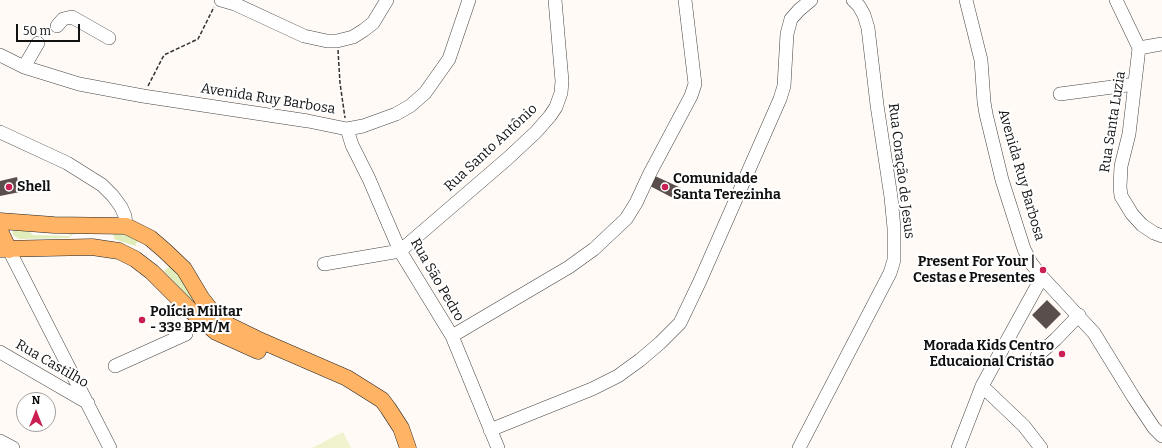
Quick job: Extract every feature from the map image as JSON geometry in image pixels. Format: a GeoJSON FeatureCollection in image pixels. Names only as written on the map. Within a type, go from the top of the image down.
{"type":"FeatureCollection","features":[{"type":"Feature","properties":{"kind":"main road"},"geometry":{"type":"LineString","coordinates":[[0,221],[54,225],[126,226],[150,238],[184,269],[212,314],[222,322],[257,339],[347,378],[382,400],[401,428],[408,448]]}},
{"type":"Feature","properties":{"kind":"main road"},"geometry":{"type":"LineString","coordinates":[[0,231],[4,250],[92,246],[119,251],[135,259],[152,272],[190,310],[216,332],[324,378],[362,397],[377,409],[386,421],[393,433],[398,448]]}},
{"type":"Feature","properties":{"kind":"main road"},"geometry":{"type":"LineString","coordinates":[[135,259],[150,238]]}},
{"type":"Feature","properties":{"kind":"main road"},"geometry":{"type":"LineString","coordinates":[[152,272],[169,254]]}},
{"type":"Feature","properties":{"kind":"street"},"geometry":{"type":"LineString","coordinates":[[218,3],[235,4],[304,36],[328,41],[337,41],[353,37],[372,23],[387,0]]}},
{"type":"Feature","properties":{"kind":"street","name":"Avenida Ruy Barbosa"},"geometry":{"type":"LineString","coordinates":[[0,55],[24,67],[79,84],[144,96],[308,121],[347,129],[396,114],[410,106],[425,93],[449,59],[469,0]]}},
{"type":"Feature","properties":{"kind":"street","name":"Rua Santo Antônio"},"geometry":{"type":"LineString","coordinates":[[400,251],[507,159],[536,132],[556,107],[561,93],[562,81],[555,0]]}},
{"type":"Feature","properties":{"kind":"street"},"geometry":{"type":"LineString","coordinates":[[452,336],[569,267],[594,249],[626,219],[636,203],[650,173],[691,96],[695,84],[685,0]]}},
{"type":"Feature","properties":{"kind":"street"},"geometry":{"type":"LineString","coordinates":[[490,430],[592,389],[618,376],[660,343],[680,323],[780,99],[784,86],[787,34],[791,18],[811,0]]}},
{"type":"Feature","properties":{"kind":"street","name":"Rua Coração de Jesus"},"geometry":{"type":"LineString","coordinates":[[799,448],[890,273],[894,260],[894,228],[891,197],[877,105],[868,28],[862,11],[853,0]]}},
{"type":"Feature","properties":{"kind":"street","name":"Avenida Ruy Barbosa"},"geometry":{"type":"LineString","coordinates":[[966,0],[981,60],[984,102],[1001,173],[1024,249],[1031,263],[1042,277],[1094,333],[1134,398],[1154,428],[1162,436]]}},
{"type":"Feature","properties":{"kind":"street"},"geometry":{"type":"LineString","coordinates":[[1116,0],[1139,48],[1162,44]]}},
{"type":"Feature","properties":{"kind":"street"},"geometry":{"type":"LineString","coordinates":[[57,26],[63,18],[72,17],[109,38]]}},
{"type":"Feature","properties":{"kind":"street"},"geometry":{"type":"LineString","coordinates":[[24,67],[38,43]]}},
{"type":"Feature","properties":{"kind":"street","name":"Rua Santa Luzia"},"geometry":{"type":"LineString","coordinates":[[1139,48],[1129,134],[1121,166],[1121,196],[1132,214],[1142,224],[1154,233],[1162,236]]}},
{"type":"Feature","properties":{"kind":"street"},"geometry":{"type":"LineString","coordinates":[[1060,94],[1135,84]]}},
{"type":"Feature","properties":{"kind":"street","name":"Rua São Pedro"},"geometry":{"type":"LineString","coordinates":[[347,129],[352,145],[369,179],[400,251],[452,336],[498,448]]}},
{"type":"Feature","properties":{"kind":"street"},"geometry":{"type":"LineString","coordinates":[[0,132],[67,163],[102,185],[121,207],[125,216],[126,226]]}},
{"type":"Feature","properties":{"kind":"street"},"geometry":{"type":"LineString","coordinates":[[4,250],[88,403],[110,448]]}},
{"type":"Feature","properties":{"kind":"street"},"geometry":{"type":"LineString","coordinates":[[324,264],[400,251]]}},
{"type":"Feature","properties":{"kind":"street"},"geometry":{"type":"LineString","coordinates":[[958,448],[982,386],[1042,277]]}},
{"type":"Feature","properties":{"kind":"street"},"geometry":{"type":"LineString","coordinates":[[1037,356],[1056,339],[1078,315]]}},
{"type":"Feature","properties":{"kind":"street"},"geometry":{"type":"LineString","coordinates":[[115,366],[186,334]]}},
{"type":"Feature","properties":{"kind":"street","name":"Rua Castilho"},"geometry":{"type":"LineString","coordinates":[[0,352],[88,403]]}},
{"type":"Feature","properties":{"kind":"street"},"geometry":{"type":"LineString","coordinates":[[982,386],[1024,426],[1041,448]]}},
{"type":"Feature","properties":{"kind":"street"},"geometry":{"type":"LineString","coordinates":[[0,441],[13,448]]}},
{"type":"Feature","properties":{"kind":"path"},"geometry":{"type":"LineString","coordinates":[[144,96],[164,55],[198,39],[218,3]]}},
{"type":"Feature","properties":{"kind":"path"},"geometry":{"type":"LineString","coordinates":[[337,41],[340,82],[347,129]]}},
{"type":"Feature","properties":{"kind":"green space"},"geometry":{"type":"Polygon","coordinates":[[[12,229],[27,229],[33,235],[69,236],[76,229],[125,233],[139,239],[135,246],[114,239],[114,236],[110,232],[75,232],[69,238],[19,239],[13,235],[12,229]]]}},
{"type":"Feature","properties":{"kind":"green space"},"geometry":{"type":"Polygon","coordinates":[[[171,265],[193,297],[191,300],[164,271],[171,265]]]}},
{"type":"Feature","properties":{"kind":"green space"},"geometry":{"type":"Polygon","coordinates":[[[343,432],[351,448],[312,448],[343,432]]]}},
{"type":"Feature","properties":{"kind":"building","name":"Comunidade Santa Terezinha"},"geometry":{"type":"Polygon","coordinates":[[[655,176],[681,188],[675,199],[650,186],[655,176]]]}},
{"type":"Feature","properties":{"kind":"building","name":"Shell"},"geometry":{"type":"Polygon","coordinates":[[[17,177],[20,192],[0,196],[0,181],[17,177]]]}},
{"type":"Feature","properties":{"kind":"building"},"geometry":{"type":"Polygon","coordinates":[[[1047,300],[1061,314],[1046,329],[1032,315],[1047,300]]]}},
{"type":"Feature","properties":{"kind":"place","name":"Shell"},"geometry":{"type":"Point","coordinates":[9,187]}},
{"type":"Feature","properties":{"kind":"place","name":"Comunidade Santa Terezinha"},"geometry":{"type":"Point","coordinates":[665,187]}},
{"type":"Feature","properties":{"kind":"place","name":"Present For Your | Cestas e Presentes"},"geometry":{"type":"Point","coordinates":[1043,270]}},
{"type":"Feature","properties":{"kind":"place","name":"Polícia Militar - 33º BPM/M"},"geometry":{"type":"Point","coordinates":[142,320]}},
{"type":"Feature","properties":{"kind":"place","name":"Morada Kids Centro Educaional Cristão"},"geometry":{"type":"Point","coordinates":[1062,354]}}]}
